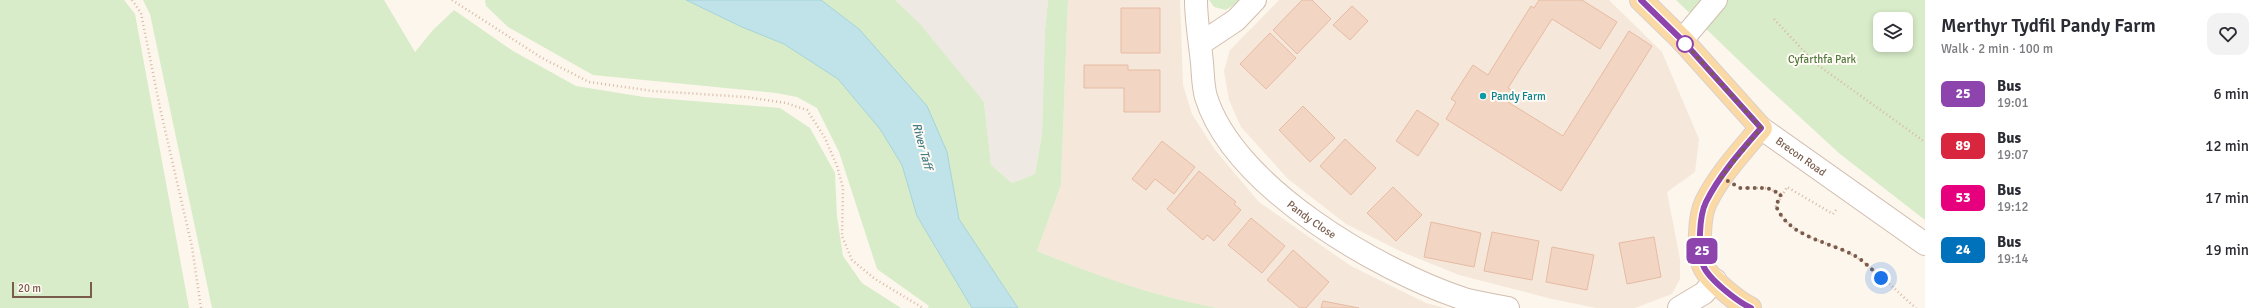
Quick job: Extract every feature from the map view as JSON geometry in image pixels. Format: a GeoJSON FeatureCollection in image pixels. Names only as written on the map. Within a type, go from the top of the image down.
{"type":"FeatureCollection","features":[{"type":"Feature","properties":{"kind":"main road","name":"Brecon Road"},"geometry":{"type":"LineString","coordinates":[[1641,0],[1682,40],[1761,128]]}},
{"type":"Feature","properties":{"kind":"main road"},"geometry":{"type":"LineString","coordinates":[[1750,308],[1740,303],[1715,280],[1703,266],[1699,233],[1705,203],[1721,177],[1761,128]]}},
{"type":"Feature","properties":{"kind":"street","name":"Pandy Close"},"geometry":{"type":"LineString","coordinates":[[1196,0],[1205,96],[1223,132],[1253,170],[1301,213],[1352,246],[1405,276],[1465,299],[1508,308]]}},
{"type":"Feature","properties":{"kind":"street"},"geometry":{"type":"LineString","coordinates":[[1200,44],[1236,20],[1255,0]]}},
{"type":"Feature","properties":{"kind":"street"},"geometry":{"type":"LineString","coordinates":[[1682,40],[1716,0]]}},
{"type":"Feature","properties":{"kind":"street","name":"Brecon Road"},"geometry":{"type":"LineString","coordinates":[[1761,128],[1925,244]]}},
{"type":"Feature","properties":{"kind":"street"},"geometry":{"type":"LineString","coordinates":[[1679,308],[1704,293],[1715,280]]}},
{"type":"Feature","properties":{"kind":"path"},"geometry":{"type":"LineString","coordinates":[[132,0],[141,13],[160,108],[192,247],[201,308]]}},
{"type":"Feature","properties":{"kind":"path"},"geometry":{"type":"LineString","coordinates":[[452,0],[542,58],[589,82],[654,90],[746,97],[786,103],[807,110],[825,138],[837,166],[843,188],[842,236],[852,260],[875,279],[923,308]]}},
{"type":"Feature","properties":{"kind":"path"},"geometry":{"type":"LineString","coordinates":[[1774,19],[1814,63],[1925,142]]}},
{"type":"Feature","properties":{"kind":"path"},"geometry":{"type":"LineString","coordinates":[[1721,177],[1740,188],[1767,188],[1781,194]]}},
{"type":"Feature","properties":{"kind":"path"},"geometry":{"type":"LineString","coordinates":[[1849,191],[1833,214],[1787,187],[1781,194],[1776,206],[1780,216],[1806,236],[1857,257],[1916,308]]}},
{"type":"Feature","properties":{"kind":"shaded area"},"geometry":{"type":"Polygon","coordinates":[[[895,0],[1048,0],[1045,31],[1042,134],[1035,174],[1012,183],[991,165],[984,102],[895,0]]]}},
{"type":"Feature","properties":{"kind":"shaded area"},"geometry":{"type":"Polygon","coordinates":[[[1068,0],[1180,0],[1183,85],[1192,114],[1215,150],[1259,202],[1351,266],[1426,303],[1445,308],[1217,308],[1185,302],[1103,278],[1037,251],[1061,185],[1068,0]]]}},
{"type":"Feature","properties":{"kind":"shaded area"},"geometry":{"type":"Polygon","coordinates":[[[1279,0],[1609,0],[1662,52],[1699,139],[1695,172],[1667,192],[1680,259],[1680,279],[1672,294],[1635,308],[1596,308],[1552,299],[1459,275],[1402,252],[1346,224],[1288,179],[1241,127],[1229,100],[1224,71],[1230,50],[1279,0]]]}},
{"type":"Feature","properties":{"kind":"green space"},"geometry":{"type":"Polygon","coordinates":[[[0,0],[124,0],[135,14],[189,308],[0,308],[0,0]]]}},
{"type":"Feature","properties":{"kind":"green space"},"geometry":{"type":"Polygon","coordinates":[[[143,0],[384,0],[415,52],[433,30],[454,10],[513,51],[576,86],[644,97],[780,108],[810,128],[835,173],[837,216],[843,256],[862,283],[901,308],[212,308],[150,14],[143,0]]]}},
{"type":"Feature","properties":{"kind":"green space"},"geometry":{"type":"Polygon","coordinates":[[[485,0],[686,0],[742,27],[784,44],[838,79],[880,129],[902,165],[917,216],[972,308],[928,308],[929,306],[877,269],[839,152],[817,108],[797,97],[776,93],[593,75],[508,27],[486,6],[485,0]]]}},
{"type":"Feature","properties":{"kind":"green space"},"geometry":{"type":"Polygon","coordinates":[[[821,0],[895,0],[920,24],[984,102],[991,165],[1012,183],[1035,174],[1042,134],[1045,31],[1048,0],[1068,0],[1061,185],[1037,251],[1081,269],[1170,298],[1217,308],[1018,308],[959,219],[947,152],[859,29],[821,0]]]}},
{"type":"Feature","properties":{"kind":"green space"},"geometry":{"type":"Polygon","coordinates":[[[1209,0],[1241,0],[1226,10],[1214,7],[1209,0]]]}},
{"type":"Feature","properties":{"kind":"green space","name":"Cyfarthfa Park"},"geometry":{"type":"Polygon","coordinates":[[[1676,0],[1925,0],[1925,220],[1840,154],[1754,75],[1676,0]]]}},
{"type":"Feature","properties":{"kind":"water","name":"River Taff"},"geometry":{"type":"Polygon","coordinates":[[[686,0],[821,0],[859,29],[927,106],[947,152],[959,219],[1018,308],[972,308],[917,216],[902,165],[880,129],[838,79],[784,44],[742,27],[686,0]]]}},
{"type":"Feature","properties":{"kind":"building"},"geometry":{"type":"Polygon","coordinates":[[[1302,0],[1312,0],[1331,19],[1297,54],[1273,30],[1302,0]]]}},
{"type":"Feature","properties":{"kind":"building","name":"Pandy Farm"},"geometry":{"type":"Polygon","coordinates":[[[1539,0],[1582,0],[1617,22],[1600,49],[1552,19],[1508,88],[1514,92],[1508,102],[1563,136],[1629,31],[1652,46],[1561,191],[1446,119],[1456,102],[1451,99],[1473,65],[1488,75],[1531,6],[1534,8],[1539,0]]]}},
{"type":"Feature","properties":{"kind":"building"},"geometry":{"type":"Polygon","coordinates":[[[1352,6],[1368,21],[1350,40],[1333,25],[1352,6]]]}},
{"type":"Feature","properties":{"kind":"building"},"geometry":{"type":"Polygon","coordinates":[[[1121,8],[1160,8],[1160,53],[1121,53],[1121,8]]]}},
{"type":"Feature","properties":{"kind":"building"},"geometry":{"type":"Polygon","coordinates":[[[1270,33],[1296,58],[1266,89],[1240,64],[1270,33]]]}},
{"type":"Feature","properties":{"kind":"building"},"geometry":{"type":"Polygon","coordinates":[[[1084,65],[1128,65],[1128,70],[1160,70],[1160,112],[1124,112],[1124,88],[1084,88],[1084,65]]]}},
{"type":"Feature","properties":{"kind":"building"},"geometry":{"type":"Polygon","coordinates":[[[1303,106],[1335,138],[1310,162],[1279,130],[1303,106]]]}},
{"type":"Feature","properties":{"kind":"building"},"geometry":{"type":"Polygon","coordinates":[[[1417,110],[1439,124],[1418,156],[1396,141],[1417,110]]]}},
{"type":"Feature","properties":{"kind":"building"},"geometry":{"type":"Polygon","coordinates":[[[1345,139],[1376,168],[1351,195],[1320,166],[1345,139]]]}},
{"type":"Feature","properties":{"kind":"building"},"geometry":{"type":"Polygon","coordinates":[[[1162,141],[1195,167],[1174,194],[1155,179],[1146,190],[1132,179],[1162,141]]]}},
{"type":"Feature","properties":{"kind":"building"},"geometry":{"type":"Polygon","coordinates":[[[1199,171],[1236,202],[1234,204],[1241,210],[1214,241],[1207,235],[1203,240],[1167,209],[1199,171]]]}},
{"type":"Feature","properties":{"kind":"building"},"geometry":{"type":"Polygon","coordinates":[[[1393,187],[1422,215],[1396,241],[1367,213],[1393,187]]]}},
{"type":"Feature","properties":{"kind":"building"},"geometry":{"type":"Polygon","coordinates":[[[1251,218],[1285,246],[1262,273],[1228,245],[1251,218]]]}},
{"type":"Feature","properties":{"kind":"building"},"geometry":{"type":"Polygon","coordinates":[[[1431,222],[1481,233],[1474,267],[1424,257],[1431,222]]]}},
{"type":"Feature","properties":{"kind":"building"},"geometry":{"type":"Polygon","coordinates":[[[1492,232],[1539,241],[1532,280],[1484,271],[1492,232]]]}},
{"type":"Feature","properties":{"kind":"building"},"geometry":{"type":"Polygon","coordinates":[[[1654,237],[1661,277],[1627,284],[1619,243],[1654,237]]]}},
{"type":"Feature","properties":{"kind":"building"},"geometry":{"type":"Polygon","coordinates":[[[1552,247],[1594,255],[1587,290],[1546,282],[1552,247]]]}},
{"type":"Feature","properties":{"kind":"building"},"geometry":{"type":"Polygon","coordinates":[[[1293,250],[1329,282],[1306,308],[1300,308],[1267,280],[1293,250]]]}},
{"type":"Feature","properties":{"kind":"building"},"geometry":{"type":"Polygon","coordinates":[[[1323,301],[1359,308],[1321,308],[1323,301]]]}},
{"type":"Feature","properties":{"kind":"bus line","name":"25"},"geometry":{"type":"LineString","coordinates":[[1641,0],[1682,40],[1761,128],[1721,177],[1705,203],[1699,233],[1703,266],[1715,280],[1740,303],[1751,308]]}},
{"type":"Feature","properties":{"kind":"place","name":"Pandy Farm"},"geometry":{"type":"Point","coordinates":[1483,96]}},
{"type":"Feature","properties":{"kind":"route"},"geometry":{"type":"LineString","coordinates":[[1685,44],[1682,40],[1761,128],[1721,177],[1740,188],[1767,188],[1781,194],[1776,206],[1780,216],[1806,236],[1857,257],[1881,278]]}}]}
